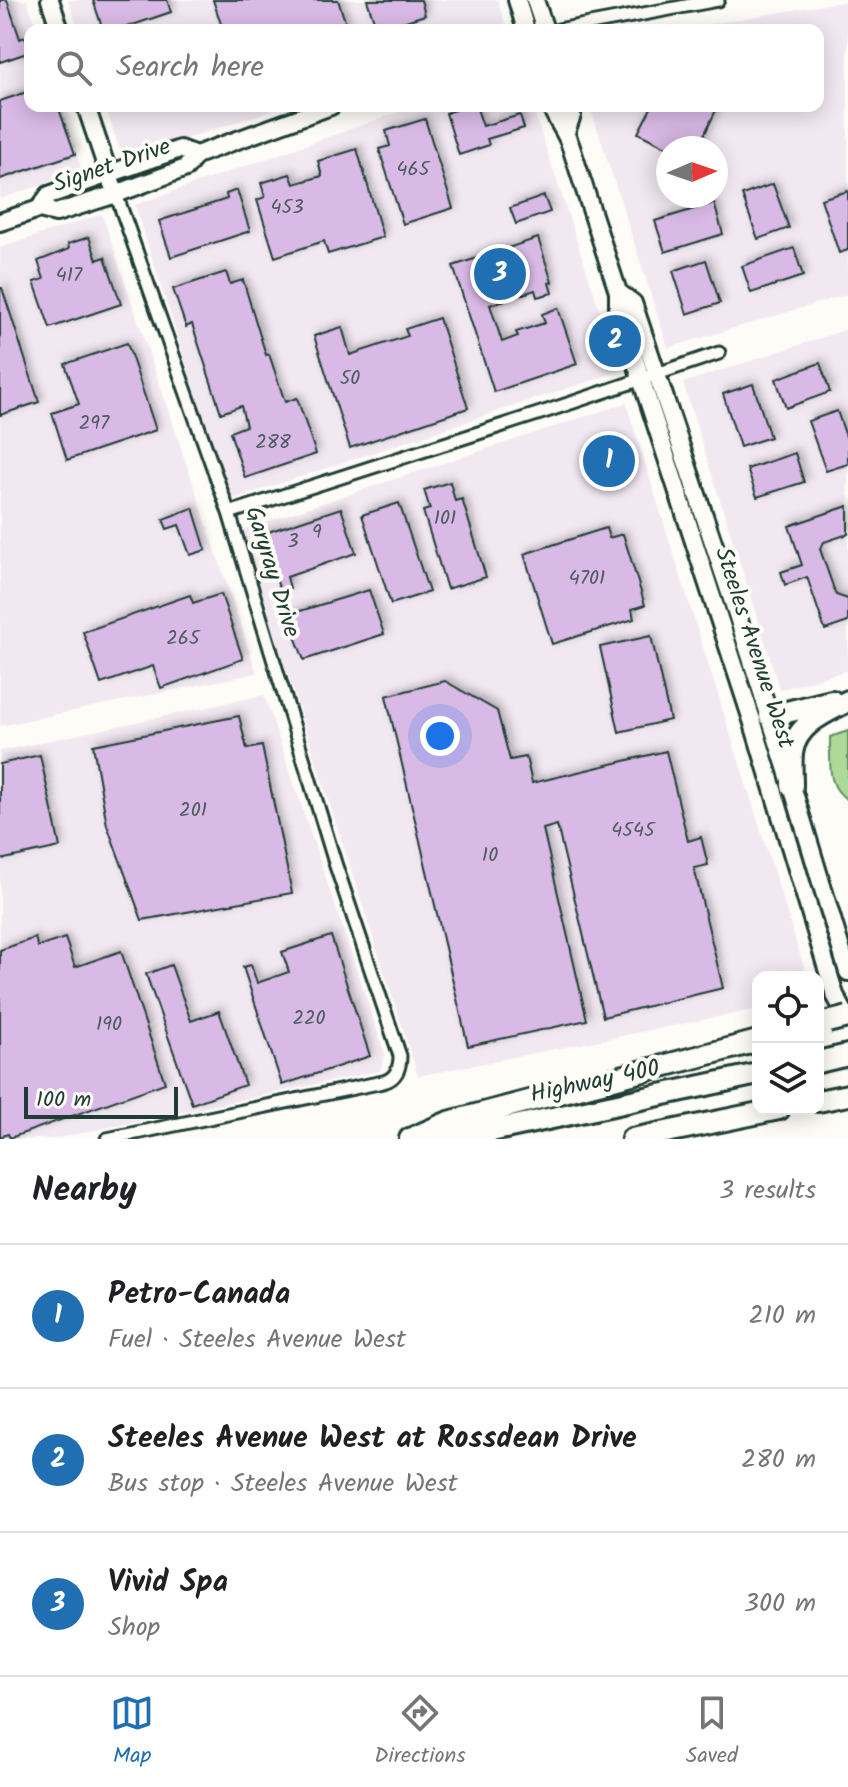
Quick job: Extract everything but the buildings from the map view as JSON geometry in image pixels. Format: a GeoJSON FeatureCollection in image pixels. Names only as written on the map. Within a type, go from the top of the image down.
{"type":"FeatureCollection","features":[{"type":"Feature","properties":{"kind":"highway"},"geometry":{"type":"LineString","coordinates":[[761,718],[848,699]]}},
{"type":"Feature","properties":{"kind":"highway"},"geometry":{"type":"LineString","coordinates":[[792,786],[792,752],[796,738],[811,722],[848,699]]}},
{"type":"Feature","properties":{"kind":"highway"},"geometry":{"type":"LineString","coordinates":[[410,1139],[449,1122],[752,1043]]}},
{"type":"Feature","properties":{"kind":"highway","name":"Highway 400"},"geometry":{"type":"LineString","coordinates":[[443,1139],[752,1075]]}},
{"type":"Feature","properties":{"kind":"highway"},"geometry":{"type":"LineString","coordinates":[[824,1100],[848,1095]]}},
{"type":"Feature","properties":{"kind":"highway"},"geometry":{"type":"LineString","coordinates":[[632,1139],[752,1115]]}},
{"type":"Feature","properties":{"kind":"main road"},"geometry":{"type":"LineString","coordinates":[[50,0],[58,24]]}},
{"type":"Feature","properties":{"kind":"main road"},"geometry":{"type":"LineString","coordinates":[[517,0],[524,24]]}},
{"type":"Feature","properties":{"kind":"main road"},"geometry":{"type":"LineString","coordinates":[[535,0],[543,24]]}},
{"type":"Feature","properties":{"kind":"main road","name":"Garyray Drive"},"geometry":{"type":"LineString","coordinates":[[88,112],[116,194]]}},
{"type":"Feature","properties":{"kind":"main road","name":"Signet Drive"},"geometry":{"type":"LineString","coordinates":[[0,222],[39,209],[56,213],[116,194],[186,168],[196,155],[314,112]]}},
{"type":"Feature","properties":{"kind":"main road","name":"Steeles Avenue West"},"geometry":{"type":"LineString","coordinates":[[553,112],[555,121],[566,132],[618,292],[618,308],[686,460],[761,718],[835,995],[835,1021]]}},
{"type":"Feature","properties":{"kind":"main road","name":"Steeles Avenue West"},"geometry":{"type":"LineString","coordinates":[[566,132],[571,112]]}},
{"type":"Feature","properties":{"kind":"main road","name":"Signet Drive"},"geometry":{"type":"LineString","coordinates":[[39,209],[49,195],[180,149],[196,155]]}},
{"type":"Feature","properties":{"kind":"main road","name":"Steeles Avenue West"},"geometry":{"type":"LineString","coordinates":[[761,718],[792,786],[848,972]]}},
{"type":"Feature","properties":{"kind":"street"},"geometry":{"type":"LineString","coordinates":[[590,24],[718,0]]}},
{"type":"Feature","properties":{"kind":"street","name":"Garyray Drive"},"geometry":{"type":"LineString","coordinates":[[107,1139],[389,1081],[397,1073],[400,1056],[335,863],[229,513],[116,194]]}},
{"type":"Feature","properties":{"kind":"street"},"geometry":{"type":"LineString","coordinates":[[229,513],[719,353]]}},
{"type":"Feature","properties":{"kind":"shaded area"},"geometry":{"type":"Polygon","coordinates":[[[0,0],[27,0],[35,24],[24,24],[24,112],[64,112],[82,171],[0,199],[0,0]]]}},
{"type":"Feature","properties":{"kind":"shaded area"},"geometry":{"type":"Polygon","coordinates":[[[68,0],[498,0],[505,24],[77,24],[68,0]]]}},
{"type":"Feature","properties":{"kind":"shaded area"},"geometry":{"type":"Polygon","coordinates":[[[848,1],[848,294],[668,348],[592,112],[824,112],[824,24],[709,24],[848,1]]]}},
{"type":"Feature","properties":{"kind":"shaded area"},"geometry":{"type":"Polygon","coordinates":[[[107,112],[267,112],[123,159],[107,112]]]}},
{"type":"Feature","properties":{"kind":"shaded area"},"geometry":{"type":"Polygon","coordinates":[[[399,112],[534,112],[620,371],[230,500],[135,205],[399,112]]]}},
{"type":"Feature","properties":{"kind":"shaded area"},"geometry":{"type":"Polygon","coordinates":[[[102,214],[257,673],[0,726],[0,248],[102,214]]]}},
{"type":"Feature","properties":{"kind":"shaded area"},"geometry":{"type":"Polygon","coordinates":[[[848,329],[848,670],[780,690],[683,383],[848,329]]]}},
{"type":"Feature","properties":{"kind":"shaded area"},"geometry":{"type":"Polygon","coordinates":[[[626,403],[805,971],[752,971],[752,1010],[418,1076],[241,530],[626,403]]]}},
{"type":"Feature","properties":{"kind":"shaded area"},"geometry":{"type":"Polygon","coordinates":[[[264,695],[385,1054],[380,1071],[53,1139],[0,1139],[0,751],[264,695]]]}},
{"type":"Feature","properties":{"kind":"green space"},"geometry":{"type":"Polygon","coordinates":[[[848,731],[848,800],[832,780],[830,737],[848,731]]]}},
{"type":"Feature","properties":{"kind":"place","name":"Vivid Spa"},"geometry":{"type":"Point","coordinates":[500,274]}},
{"type":"Feature","properties":{"kind":"place","name":"Steeles Avenue West at Rossdean Drive"},"geometry":{"type":"Point","coordinates":[615,341]}},
{"type":"Feature","properties":{"kind":"place","name":"Petro-Canada"},"geometry":{"type":"Point","coordinates":[609,461]}}]}
